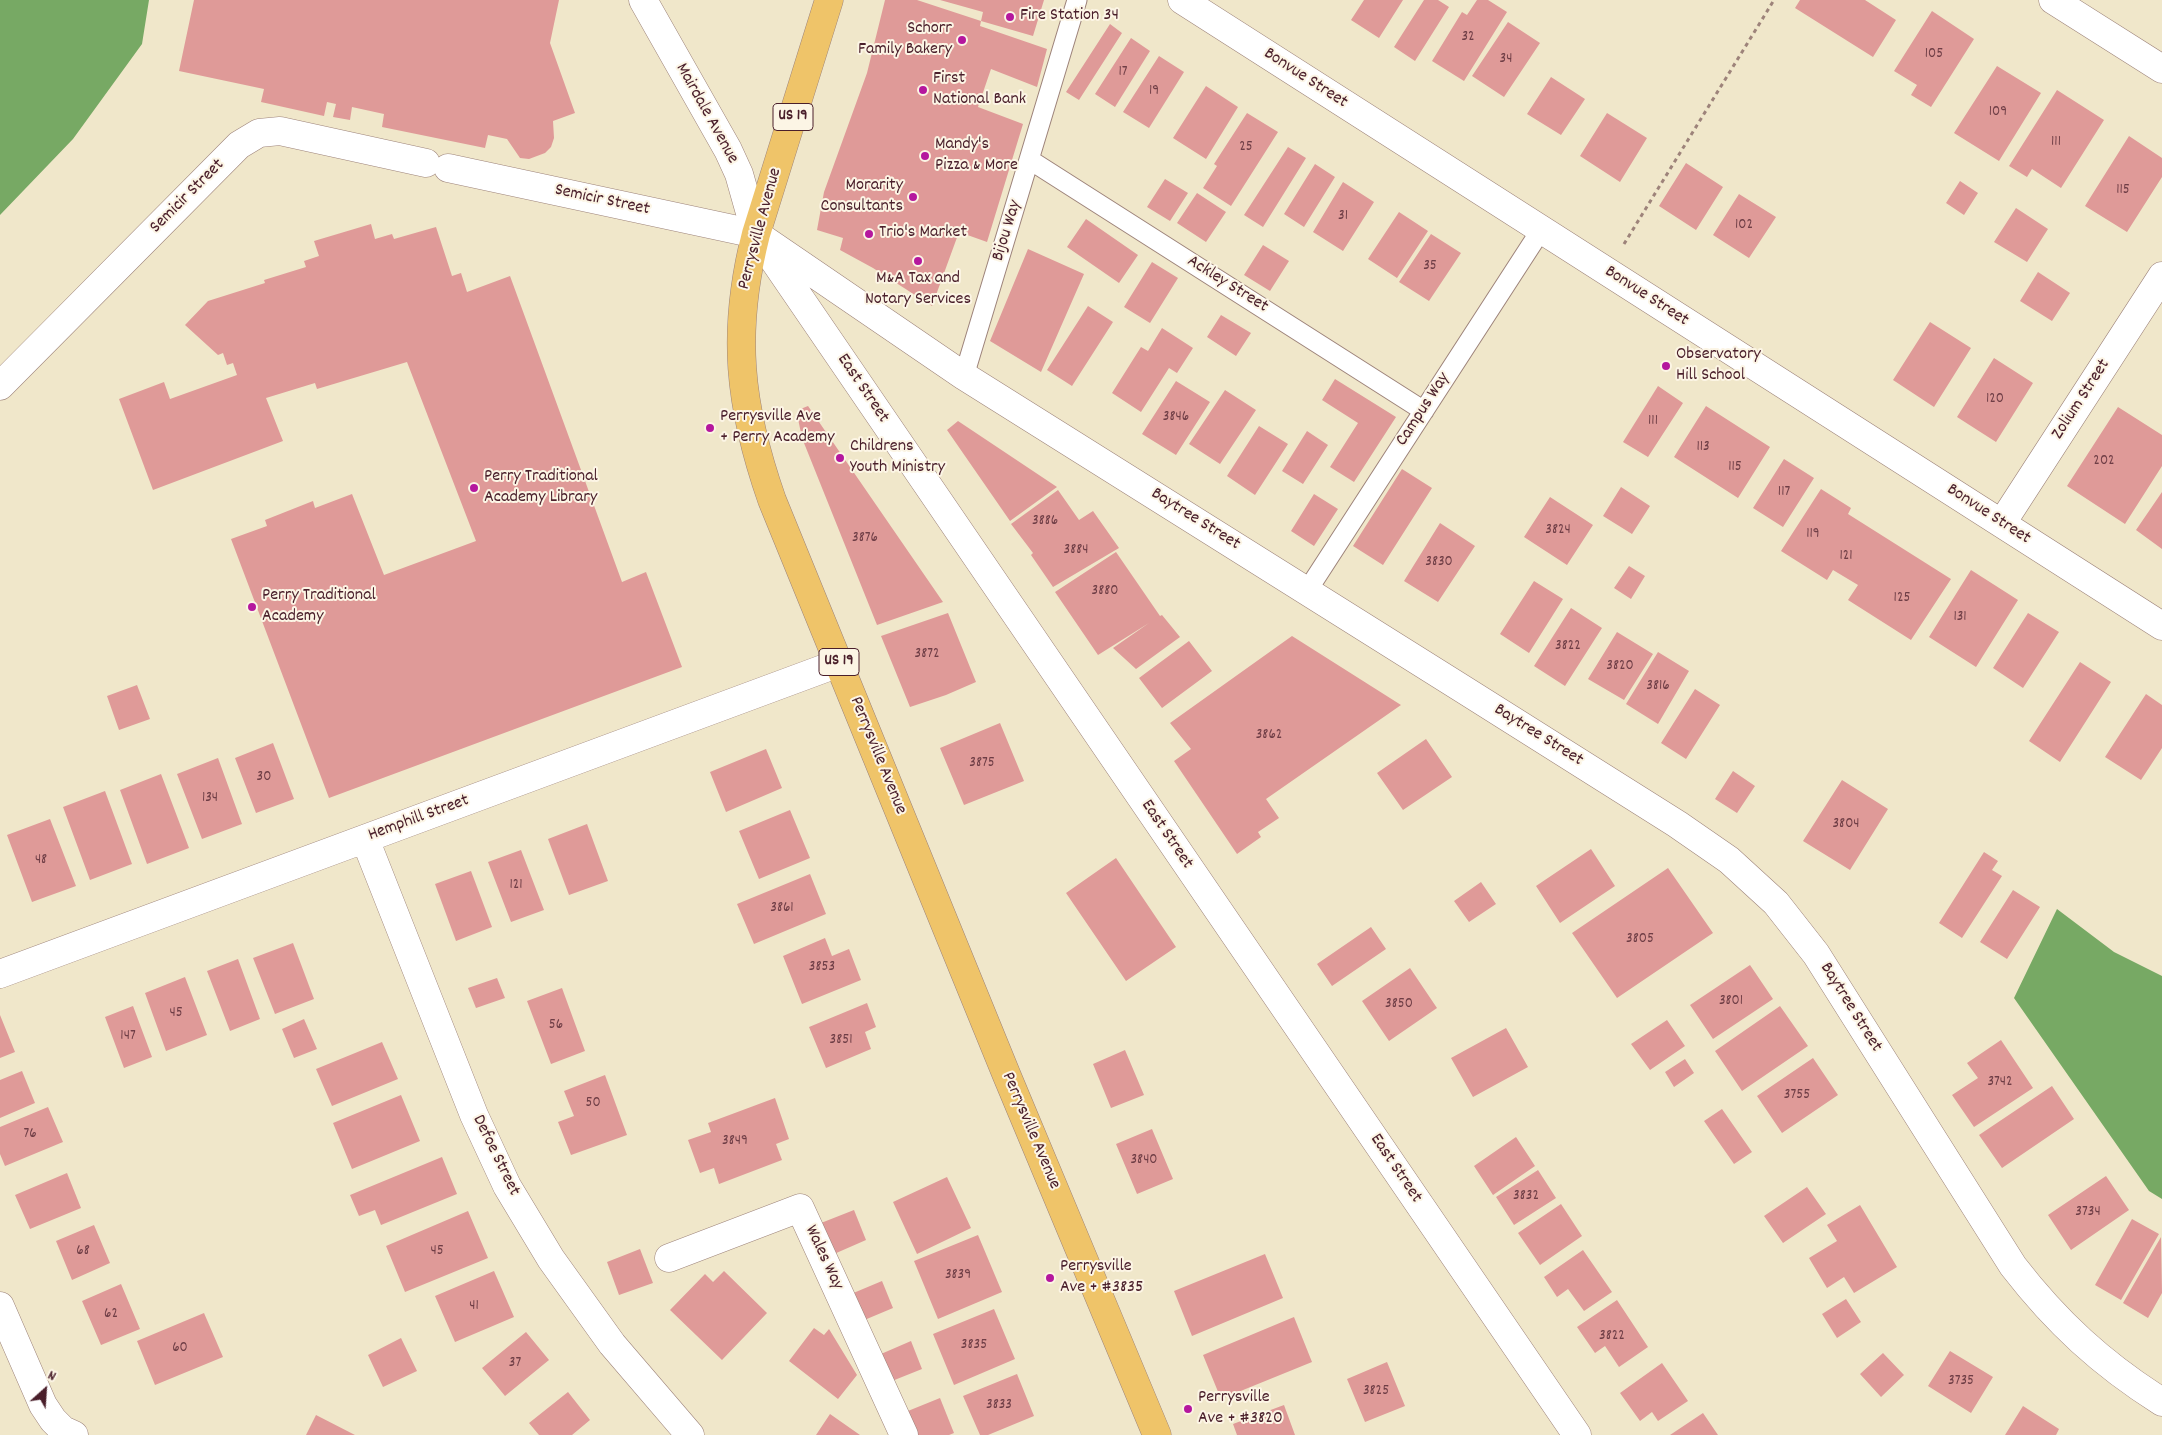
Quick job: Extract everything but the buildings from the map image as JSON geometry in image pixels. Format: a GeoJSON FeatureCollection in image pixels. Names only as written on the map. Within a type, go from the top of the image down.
{"type":"FeatureCollection","features":[{"type":"Feature","properties":{"kind":"main road","name":"Perrysville Avenue"},"geometry":{"type":"LineString","coordinates":[[829,0],[756,234],[746,272],[741,313],[740,350],[749,426],[757,459],[772,500],[1007,1076],[1157,1435]]}},
{"type":"Feature","properties":{"kind":"street","name":"Mairdale Avenue"},"geometry":{"type":"LineString","coordinates":[[643,0],[728,150],[739,174],[756,234]]}},
{"type":"Feature","properties":{"kind":"street","name":"Bonvue Street"},"geometry":{"type":"LineString","coordinates":[[1182,0],[2162,626]]}},
{"type":"Feature","properties":{"kind":"street"},"geometry":{"type":"LineString","coordinates":[[2053,0],[2162,69]]}},
{"type":"Feature","properties":{"kind":"street","name":"Semicir Street"},"geometry":{"type":"LineString","coordinates":[[0,386],[239,145],[259,133],[280,132],[756,234]]}},
{"type":"Feature","properties":{"kind":"street","name":"Baytree Street"},"geometry":{"type":"LineString","coordinates":[[756,234],[964,376],[1677,824],[1729,860],[1776,903],[1816,954],[2008,1258],[2030,1288],[2082,1344],[2114,1370],[2162,1402]]}},
{"type":"Feature","properties":{"kind":"street","name":"East Street"},"geometry":{"type":"LineString","coordinates":[[756,234],[1577,1435]]}},
{"type":"Feature","properties":{"kind":"street","name":"Zolium Street"},"geometry":{"type":"LineString","coordinates":[[2002,524],[2162,276]]}},
{"type":"Feature","properties":{"kind":"street","name":"Hemphill Street"},"geometry":{"type":"LineString","coordinates":[[0,974],[839,663]]}},
{"type":"Feature","properties":{"kind":"street","name":"Defoe Street"},"geometry":{"type":"LineString","coordinates":[[365,839],[474,1115],[507,1186],[551,1259],[612,1344],[690,1435]]}},
{"type":"Feature","properties":{"kind":"street","name":"Wales Way"},"geometry":{"type":"LineString","coordinates":[[669,1258],[800,1208],[904,1435]]}},
{"type":"Feature","properties":{"kind":"street"},"geometry":{"type":"LineString","coordinates":[[0,1306],[43,1405],[53,1420],[63,1430],[74,1435]]}},
{"type":"Feature","properties":{"kind":"lane","name":"Bijou Way"},"geometry":{"type":"LineString","coordinates":[[964,376],[1077,0]]}},
{"type":"Feature","properties":{"kind":"lane","name":"Ackley Street"},"geometry":{"type":"LineString","coordinates":[[1030,160],[1424,410]]}},
{"type":"Feature","properties":{"kind":"lane","name":"Campus Way"},"geometry":{"type":"LineString","coordinates":[[1307,591],[1541,230]]}},
{"type":"Feature","properties":{"kind":"path"},"geometry":{"type":"LineString","coordinates":[[1607,272],[1774,0]]}},
{"type":"Feature","properties":{"kind":"green space"},"geometry":{"type":"Polygon","coordinates":[[[0,0],[149,0],[142,44],[73,139],[0,215],[0,0]]]}},
{"type":"Feature","properties":{"kind":"green space"},"geometry":{"type":"Polygon","coordinates":[[[2057,909],[2114,952],[2162,976],[2162,1199],[2149,1191],[2014,998],[2057,909]]]}},
{"type":"Feature","properties":{"kind":"place","name":"Fire Station 34"},"geometry":{"type":"Point","coordinates":[1010,17]}},
{"type":"Feature","properties":{"kind":"place","name":"Schorr Family Bakery"},"geometry":{"type":"Point","coordinates":[962,40]}},
{"type":"Feature","properties":{"kind":"place","name":"First National Bank"},"geometry":{"type":"Point","coordinates":[923,90]}},
{"type":"Feature","properties":{"kind":"place","name":"Mandy's Pizza & More"},"geometry":{"type":"Point","coordinates":[925,156]}},
{"type":"Feature","properties":{"kind":"place","name":"Morarity Consultants"},"geometry":{"type":"Point","coordinates":[913,197]}},
{"type":"Feature","properties":{"kind":"place","name":"Trio's Market"},"geometry":{"type":"Point","coordinates":[869,234]}},
{"type":"Feature","properties":{"kind":"place","name":"M&A Tax and Notary Services"},"geometry":{"type":"Point","coordinates":[918,261]}},
{"type":"Feature","properties":{"kind":"place","name":"Observatory Hill School"},"geometry":{"type":"Point","coordinates":[1666,366]}},
{"type":"Feature","properties":{"kind":"place","name":"Perrysville Ave + Perry Academy"},"geometry":{"type":"Point","coordinates":[710,428]}},
{"type":"Feature","properties":{"kind":"place","name":"Childrens Youth Ministry"},"geometry":{"type":"Point","coordinates":[840,458]}},
{"type":"Feature","properties":{"kind":"place","name":"Perry Traditional Academy Library"},"geometry":{"type":"Point","coordinates":[474,488]}},
{"type":"Feature","properties":{"kind":"place","name":"Perry Traditional Academy"},"geometry":{"type":"Point","coordinates":[252,607]}},
{"type":"Feature","properties":{"kind":"place","name":"Perrysville Ave + #3835"},"geometry":{"type":"Point","coordinates":[1050,1278]}},
{"type":"Feature","properties":{"kind":"place","name":"Perrysville Ave + #3820"},"geometry":{"type":"Point","coordinates":[1188,1409]}}]}
